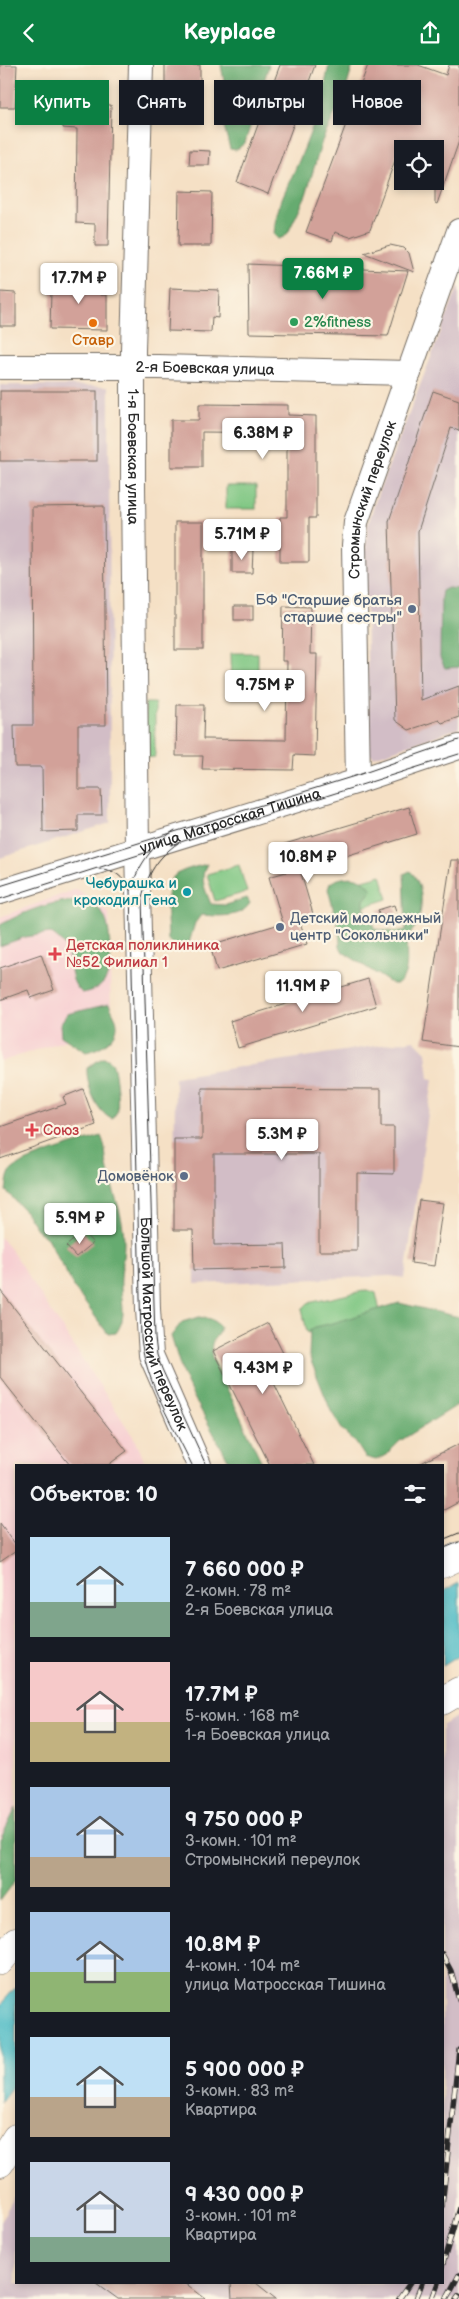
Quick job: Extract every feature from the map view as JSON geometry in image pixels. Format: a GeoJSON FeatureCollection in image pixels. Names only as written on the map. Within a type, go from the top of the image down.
{"type":"FeatureCollection","features":[{"type":"Feature","properties":{"kind":"main road"},"geometry":{"type":"LineString","coordinates":[[444,1563],[459,1556]]}},
{"type":"Feature","properties":{"kind":"main road"},"geometry":{"type":"LineString","coordinates":[[444,1700],[459,1691]]}},
{"type":"Feature","properties":{"kind":"main road"},"geometry":{"type":"LineString","coordinates":[[0,1961],[15,1943]]}},
{"type":"Feature","properties":{"kind":"main road"},"geometry":{"type":"LineString","coordinates":[[0,2163],[15,2140]]}},
{"type":"Feature","properties":{"kind":"street","name":"1-я Боевская улица"},"geometry":{"type":"LineString","coordinates":[[137,849],[133,368],[141,65]]}},
{"type":"Feature","properties":{"kind":"street","name":"Стромынский переулок"},"geometry":{"type":"LineString","coordinates":[[358,781],[354,545],[356,522],[459,231]]}},
{"type":"Feature","properties":{"kind":"street","name":"2-я Боевская улица"},"geometry":{"type":"LineString","coordinates":[[0,367],[410,373]]}},
{"type":"Feature","properties":{"kind":"street","name":"улица Матросская Тишина"},"geometry":{"type":"LineString","coordinates":[[0,892],[358,781],[459,747]]}},
{"type":"Feature","properties":{"kind":"street","name":"Большой Матросский переулок"},"geometry":{"type":"LineString","coordinates":[[137,849],[149,1339],[151,1355],[157,1372],[200,1464]]}},
{"type":"Feature","properties":{"kind":"shaded area"},"geometry":{"type":"Polygon","coordinates":[[[459,285],[459,728],[374,757],[369,753],[365,551],[368,524],[377,496],[459,285]]]}},
{"type":"Feature","properties":{"kind":"shaded area"},"geometry":{"type":"Polygon","coordinates":[[[0,385],[109,386],[110,823],[0,858],[0,385]]]}},
{"type":"Feature","properties":{"kind":"shaded area","name":"Детская поликлиника №52 Филиал 1"},"geometry":{"type":"Polygon","coordinates":[[[77,889],[109,913],[111,1025],[0,1062],[0,917],[77,889]]]}},
{"type":"Feature","properties":{"kind":"shaded area"},"geometry":{"type":"Polygon","coordinates":[[[414,1040],[426,1052],[429,1078],[433,1079],[405,1278],[390,1276],[195,1284],[194,1230],[174,1230],[175,1077],[414,1040]]]}},
{"type":"Feature","properties":{"kind":"shaded area"},"geometry":{"type":"Polygon","coordinates":[[[0,1237],[13,1253],[136,1441],[146,1464],[15,1464],[15,1868],[0,1885],[0,1237]]]}},
{"type":"Feature","properties":{"kind":"shaded area"},"geometry":{"type":"Polygon","coordinates":[[[459,1715],[459,2299],[0,2299],[0,2222],[15,2196],[15,2284],[444,2284],[444,1725],[459,1715]]]}},
{"type":"Feature","properties":{"kind":"green space"},"geometry":{"type":"Polygon","coordinates":[[[221,65],[269,65],[264,80],[224,80],[221,65]]]}},
{"type":"Feature","properties":{"kind":"green space"},"geometry":{"type":"Polygon","coordinates":[[[329,65],[353,65],[349,80],[333,80],[333,118],[322,141],[306,195],[288,233],[278,239],[274,235],[283,196],[313,125],[323,125],[323,93],[329,65]]]}},
{"type":"Feature","properties":{"kind":"green space"},"geometry":{"type":"Polygon","coordinates":[[[251,125],[245,143],[236,150],[230,149],[224,126],[251,125]]]}},
{"type":"Feature","properties":{"kind":"green space"},"geometry":{"type":"Polygon","coordinates":[[[226,486],[256,486],[256,509],[226,509],[226,486]]]}},
{"type":"Feature","properties":{"kind":"green space"},"geometry":{"type":"Polygon","coordinates":[[[448,588],[459,589],[459,667],[445,668],[440,658],[441,597],[442,591],[448,588]]]}},
{"type":"Feature","properties":{"kind":"green space"},"geometry":{"type":"Polygon","coordinates":[[[231,653],[258,653],[258,695],[232,695],[231,653]]]}},
{"type":"Feature","properties":{"kind":"green space"},"geometry":{"type":"Polygon","coordinates":[[[145,703],[155,703],[155,757],[146,758],[145,703]]]}},
{"type":"Feature","properties":{"kind":"green space"},"geometry":{"type":"Polygon","coordinates":[[[207,864],[203,879],[211,904],[225,905],[247,898],[250,903],[241,912],[234,914],[221,916],[201,915],[195,923],[189,943],[180,946],[175,945],[168,940],[167,897],[170,882],[173,877],[181,872],[207,864]]]}},
{"type":"Feature","properties":{"kind":"green space"},"geometry":{"type":"Polygon","coordinates":[[[239,865],[247,892],[215,901],[207,874],[239,865]]]}},
{"type":"Feature","properties":{"kind":"green space"},"geometry":{"type":"Polygon","coordinates":[[[410,871],[420,888],[421,910],[416,925],[407,940],[405,975],[398,984],[392,984],[343,952],[340,947],[339,930],[328,889],[330,883],[341,878],[353,877],[364,881],[372,890],[364,900],[364,907],[375,929],[394,932],[406,930],[404,874],[410,871]]]}},
{"type":"Feature","properties":{"kind":"green space"},"geometry":{"type":"Polygon","coordinates":[[[381,875],[388,899],[357,909],[349,884],[381,875]]]}},
{"type":"Feature","properties":{"kind":"green space"},"geometry":{"type":"Polygon","coordinates":[[[79,900],[90,903],[103,914],[108,927],[110,947],[110,963],[107,977],[98,987],[82,993],[76,986],[73,978],[66,948],[50,933],[25,937],[0,946],[0,925],[38,908],[58,902],[79,900]]]}},
{"type":"Feature","properties":{"kind":"green space"},"geometry":{"type":"Polygon","coordinates":[[[109,1004],[117,1025],[113,1037],[104,1045],[86,1052],[61,1036],[60,1024],[67,1014],[109,1004]]]}},
{"type":"Feature","properties":{"kind":"green space"},"geometry":{"type":"Polygon","coordinates":[[[102,1058],[108,1059],[111,1062],[115,1073],[118,1108],[112,1119],[97,1104],[88,1082],[87,1068],[102,1058]]]}},
{"type":"Feature","properties":{"kind":"green space"},"geometry":{"type":"Polygon","coordinates":[[[101,1136],[122,1222],[124,1242],[121,1282],[123,1317],[116,1333],[108,1334],[77,1292],[47,1238],[39,1232],[24,1210],[6,1191],[9,1174],[16,1167],[38,1156],[101,1136]]]}},
{"type":"Feature","properties":{"kind":"green space"},"geometry":{"type":"Polygon","coordinates":[[[368,1290],[376,1293],[381,1316],[316,1336],[307,1332],[302,1309],[308,1303],[368,1290]]]}},
{"type":"Feature","properties":{"kind":"green space"},"geometry":{"type":"Polygon","coordinates":[[[399,1303],[459,1317],[459,1404],[400,1441],[386,1455],[376,1460],[365,1457],[356,1443],[343,1431],[331,1411],[309,1356],[310,1330],[399,1303]]]}},
{"type":"Feature","properties":{"kind":"green space"},"geometry":{"type":"Polygon","coordinates":[[[199,1317],[211,1319],[220,1326],[218,1334],[213,1341],[212,1357],[263,1464],[230,1464],[182,1372],[171,1336],[182,1322],[199,1317]]]}},
{"type":"Feature","properties":{"kind":"green space"},"geometry":{"type":"Polygon","coordinates":[[[15,1810],[15,1881],[0,1901],[0,1840],[15,1810]]]}},
{"type":"Feature","properties":{"kind":"water"},"geometry":{"type":"Polygon","coordinates":[[[459,1583],[459,1656],[444,1665],[444,1590],[459,1583]]]}},
{"type":"Feature","properties":{"kind":"water"},"geometry":{"type":"Polygon","coordinates":[[[15,1988],[15,2083],[0,2102],[0,2005],[15,1988]]]}},
{"type":"Feature","properties":{"kind":"building"},"geometry":{"type":"Polygon","coordinates":[[[0,65],[17,65],[15,107],[0,107],[0,65]]]}},
{"type":"Feature","properties":{"kind":"building"},"geometry":{"type":"Polygon","coordinates":[[[165,65],[200,65],[200,80],[165,80],[165,65]]]}},
{"type":"Feature","properties":{"kind":"building"},"geometry":{"type":"Polygon","coordinates":[[[280,65],[315,65],[310,80],[274,80],[280,65]]]}},
{"type":"Feature","properties":{"kind":"building"},"geometry":{"type":"Polygon","coordinates":[[[368,65],[418,65],[446,75],[449,65],[459,65],[459,141],[444,184],[444,140],[394,140],[394,163],[370,230],[350,237],[335,232],[332,241],[306,232],[346,125],[421,125],[421,80],[362,80],[368,65]]]}},
{"type":"Feature","properties":{"kind":"building"},"geometry":{"type":"Polygon","coordinates":[[[109,105],[111,105],[108,246],[95,246],[95,224],[76,223],[77,129],[63,128],[63,125],[109,125],[109,105]]]}},
{"type":"Feature","properties":{"kind":"building"},"geometry":{"type":"Polygon","coordinates":[[[258,125],[293,125],[268,194],[237,182],[258,125]]]}},
{"type":"Feature","properties":{"kind":"building"},"geometry":{"type":"Polygon","coordinates":[[[190,150],[210,151],[209,165],[189,165],[190,150]]]}},
{"type":"Feature","properties":{"kind":"building"},"geometry":{"type":"Polygon","coordinates":[[[435,190],[442,190],[437,204],[435,203],[435,190]]]}},
{"type":"Feature","properties":{"kind":"building"},"geometry":{"type":"Polygon","coordinates":[[[179,191],[212,192],[211,246],[178,246],[179,191]]]}},
{"type":"Feature","properties":{"kind":"building"},"geometry":{"type":"Polygon","coordinates":[[[390,245],[404,248],[409,253],[414,272],[364,253],[390,245]]]}},
{"type":"Feature","properties":{"kind":"building"},"geometry":{"type":"Polygon","coordinates":[[[248,264],[408,271],[388,336],[249,333],[248,264]]]}},
{"type":"Feature","properties":{"kind":"building"},"geometry":{"type":"Polygon","coordinates":[[[57,277],[101,278],[101,295],[107,295],[107,330],[50,329],[51,291],[57,291],[57,277]]]}},
{"type":"Feature","properties":{"kind":"building"},"geometry":{"type":"Polygon","coordinates":[[[170,288],[219,290],[218,318],[212,317],[211,332],[168,331],[170,288]]]}},
{"type":"Feature","properties":{"kind":"building"},"geometry":{"type":"Polygon","coordinates":[[[0,292],[16,293],[16,326],[0,326],[0,292]]]}},
{"type":"Feature","properties":{"kind":"building"},"geometry":{"type":"Polygon","coordinates":[[[0,391],[97,391],[97,461],[0,461],[0,391]]]}},
{"type":"Feature","properties":{"kind":"building"},"geometry":{"type":"Polygon","coordinates":[[[433,391],[459,400],[459,431],[451,428],[418,531],[421,700],[459,686],[459,717],[442,723],[439,720],[409,730],[395,720],[389,521],[433,391]]]}},
{"type":"Feature","properties":{"kind":"building"},"geometry":{"type":"Polygon","coordinates":[[[199,404],[288,405],[288,415],[316,416],[316,518],[309,518],[309,562],[280,562],[280,517],[287,517],[287,433],[202,432],[202,467],[171,467],[171,420],[199,420],[199,404]]]}},
{"type":"Feature","properties":{"kind":"building"},"geometry":{"type":"Polygon","coordinates":[[[104,506],[106,725],[78,725],[78,789],[101,789],[102,815],[78,815],[78,831],[43,832],[42,767],[15,767],[14,725],[33,725],[32,507],[104,506]]]}},
{"type":"Feature","properties":{"kind":"building"},"geometry":{"type":"Polygon","coordinates":[[[175,522],[203,522],[203,650],[175,650],[175,522]]]}},
{"type":"Feature","properties":{"kind":"building"},"geometry":{"type":"Polygon","coordinates":[[[232,550],[253,550],[252,573],[232,573],[232,550]]]}},
{"type":"Feature","properties":{"kind":"building"},"geometry":{"type":"Polygon","coordinates":[[[234,606],[253,606],[253,620],[234,620],[234,606]]]}},
{"type":"Feature","properties":{"kind":"building"},"geometry":{"type":"Polygon","coordinates":[[[283,606],[311,607],[310,654],[317,654],[315,756],[294,755],[293,770],[202,769],[203,756],[176,756],[177,705],[204,705],[203,739],[286,740],[287,661],[282,661],[283,606]]]}},
{"type":"Feature","properties":{"kind":"building"},"geometry":{"type":"Polygon","coordinates":[[[409,807],[417,834],[300,870],[313,914],[299,919],[307,944],[217,971],[210,945],[283,923],[269,877],[286,872],[278,846],[409,807]]]}},
{"type":"Feature","properties":{"kind":"building"},"geometry":{"type":"Polygon","coordinates":[[[451,860],[459,860],[459,1047],[423,1042],[451,860]]]}},
{"type":"Feature","properties":{"kind":"building"},"geometry":{"type":"Polygon","coordinates":[[[394,905],[399,920],[383,925],[378,910],[394,905]]]}},
{"type":"Feature","properties":{"kind":"building"},"geometry":{"type":"Polygon","coordinates":[[[41,954],[54,990],[31,998],[28,990],[0,1000],[0,968],[41,954]]]}},
{"type":"Feature","properties":{"kind":"building"},"geometry":{"type":"Polygon","coordinates":[[[368,979],[376,1006],[238,1048],[230,1021],[368,979]]]}},
{"type":"Feature","properties":{"kind":"building"},"geometry":{"type":"Polygon","coordinates":[[[202,1088],[381,1089],[381,1127],[394,1127],[394,1174],[357,1173],[357,1251],[319,1251],[319,1154],[214,1154],[214,1245],[285,1244],[286,1268],[194,1270],[193,1230],[174,1230],[174,1139],[202,1139],[202,1088]]]}},
{"type":"Feature","properties":{"kind":"building"},"geometry":{"type":"Polygon","coordinates":[[[83,1089],[96,1125],[0,1159],[0,1127],[66,1104],[63,1097],[83,1089]]]}},
{"type":"Feature","properties":{"kind":"building"},"geometry":{"type":"Polygon","coordinates":[[[419,1200],[443,1203],[434,1266],[411,1263],[419,1200]]]}},
{"type":"Feature","properties":{"kind":"building"},"geometry":{"type":"Polygon","coordinates":[[[83,1232],[93,1243],[76,1257],[66,1246],[83,1232]]]}},
{"type":"Feature","properties":{"kind":"building"},"geometry":{"type":"Polygon","coordinates":[[[0,1290],[127,1451],[109,1464],[69,1464],[0,1377],[0,1290]]]}},
{"type":"Feature","properties":{"kind":"building"},"geometry":{"type":"Polygon","coordinates":[[[268,1323],[287,1361],[268,1371],[314,1464],[270,1464],[213,1351],[268,1323]]]}},
{"type":"Feature","properties":{"kind":"building"},"geometry":{"type":"Polygon","coordinates":[[[459,1444],[459,1502],[444,1510],[444,1464],[419,1464],[459,1444]]]}},
{"type":"Feature","properties":{"kind":"building"},"geometry":{"type":"Polygon","coordinates":[[[0,1523],[15,1544],[15,1552],[0,1562],[0,1523]]]}},
{"type":"Feature","properties":{"kind":"building"},"geometry":{"type":"Polygon","coordinates":[[[97,2284],[186,2284],[206,2299],[118,2299],[97,2284]]]}},
{"type":"Feature","properties":{"kind":"building"},"geometry":{"type":"Polygon","coordinates":[[[231,2284],[257,2284],[276,2299],[232,2299],[231,2284]]]}},
{"type":"Feature","properties":{"kind":"tram line"},"geometry":{"type":"LineString","coordinates":[[0,886],[358,775],[459,740]]}},
{"type":"Feature","properties":{"kind":"tram line"},"geometry":{"type":"LineString","coordinates":[[171,845],[459,754]]}},
{"type":"Feature","properties":{"kind":"tram line"},"geometry":{"type":"LineString","coordinates":[[175,830],[147,856],[130,890],[141,1338],[148,1371],[154,1387],[192,1464]]}},
{"type":"Feature","properties":{"kind":"tram line"},"geometry":{"type":"LineString","coordinates":[[178,843],[154,867],[142,898],[155,1338],[157,1355],[162,1369],[206,1464]]}},
{"type":"Feature","properties":{"kind":"tram line"},"geometry":{"type":"LineString","coordinates":[[0,899],[151,851]]}},
{"type":"Feature","properties":{"kind":"tram line"},"geometry":{"type":"LineString","coordinates":[[99,869],[114,872],[130,890]]}},
{"type":"Feature","properties":{"kind":"tram line"},"geometry":{"type":"LineString","coordinates":[[444,1539],[459,1533]]}},
{"type":"Feature","properties":{"kind":"tram line"},"geometry":{"type":"LineString","coordinates":[[444,1548],[459,1542]]}},
{"type":"Feature","properties":{"kind":"railway"},"geometry":{"type":"LineString","coordinates":[[444,1958],[451,1971],[459,2000]]}},
{"type":"Feature","properties":{"kind":"railway"},"geometry":{"type":"LineString","coordinates":[[444,2188],[459,2050]]}},
{"type":"Feature","properties":{"kind":"railway"},"geometry":{"type":"LineString","coordinates":[[444,2260],[459,2208]]}},
{"type":"Feature","properties":{"kind":"railway"},"geometry":{"type":"LineString","coordinates":[[446,2299],[459,2275]]}},
{"type":"Feature","properties":{"kind":"railway"},"geometry":{"type":"LineString","coordinates":[[399,2299],[409,2284]]}},
{"type":"Feature","properties":{"kind":"railway"},"geometry":{"type":"LineString","coordinates":[[416,2299],[422,2284]]}},
{"type":"Feature","properties":{"kind":"railway"},"geometry":{"type":"LineString","coordinates":[[432,2299],[438,2284]]}},
{"type":"Feature","properties":{"kind":"railway"},"geometry":{"type":"LineString","coordinates":[[456,2299],[459,2295]]}},
{"type":"Feature","properties":{"kind":"place","name":"2%fitness"},"geometry":{"type":"Point","coordinates":[294,322]}},
{"type":"Feature","properties":{"kind":"place","name":"Ставр"},"geometry":{"type":"Point","coordinates":[93,323]}},
{"type":"Feature","properties":{"kind":"place","name":"БФ \"Старшие братья старшие сестры\""},"geometry":{"type":"Point","coordinates":[412,609]}},
{"type":"Feature","properties":{"kind":"place","name":"Чебурашка и крокодил Гена"},"geometry":{"type":"Point","coordinates":[187,892]}},
{"type":"Feature","properties":{"kind":"place","name":"Детский молодежный центр \"Сокольники\""},"geometry":{"type":"Point","coordinates":[280,927]}},
{"type":"Feature","properties":{"kind":"place","name":"Детская поликлиника №52 Филиал 1"},"geometry":{"type":"Point","coordinates":[55,954]}},
{"type":"Feature","properties":{"kind":"place","name":"Союз"},"geometry":{"type":"Point","coordinates":[32,1130]}},
{"type":"Feature","properties":{"kind":"place","name":"Домовёнок"},"geometry":{"type":"Point","coordinates":[184,1176]}}]}
